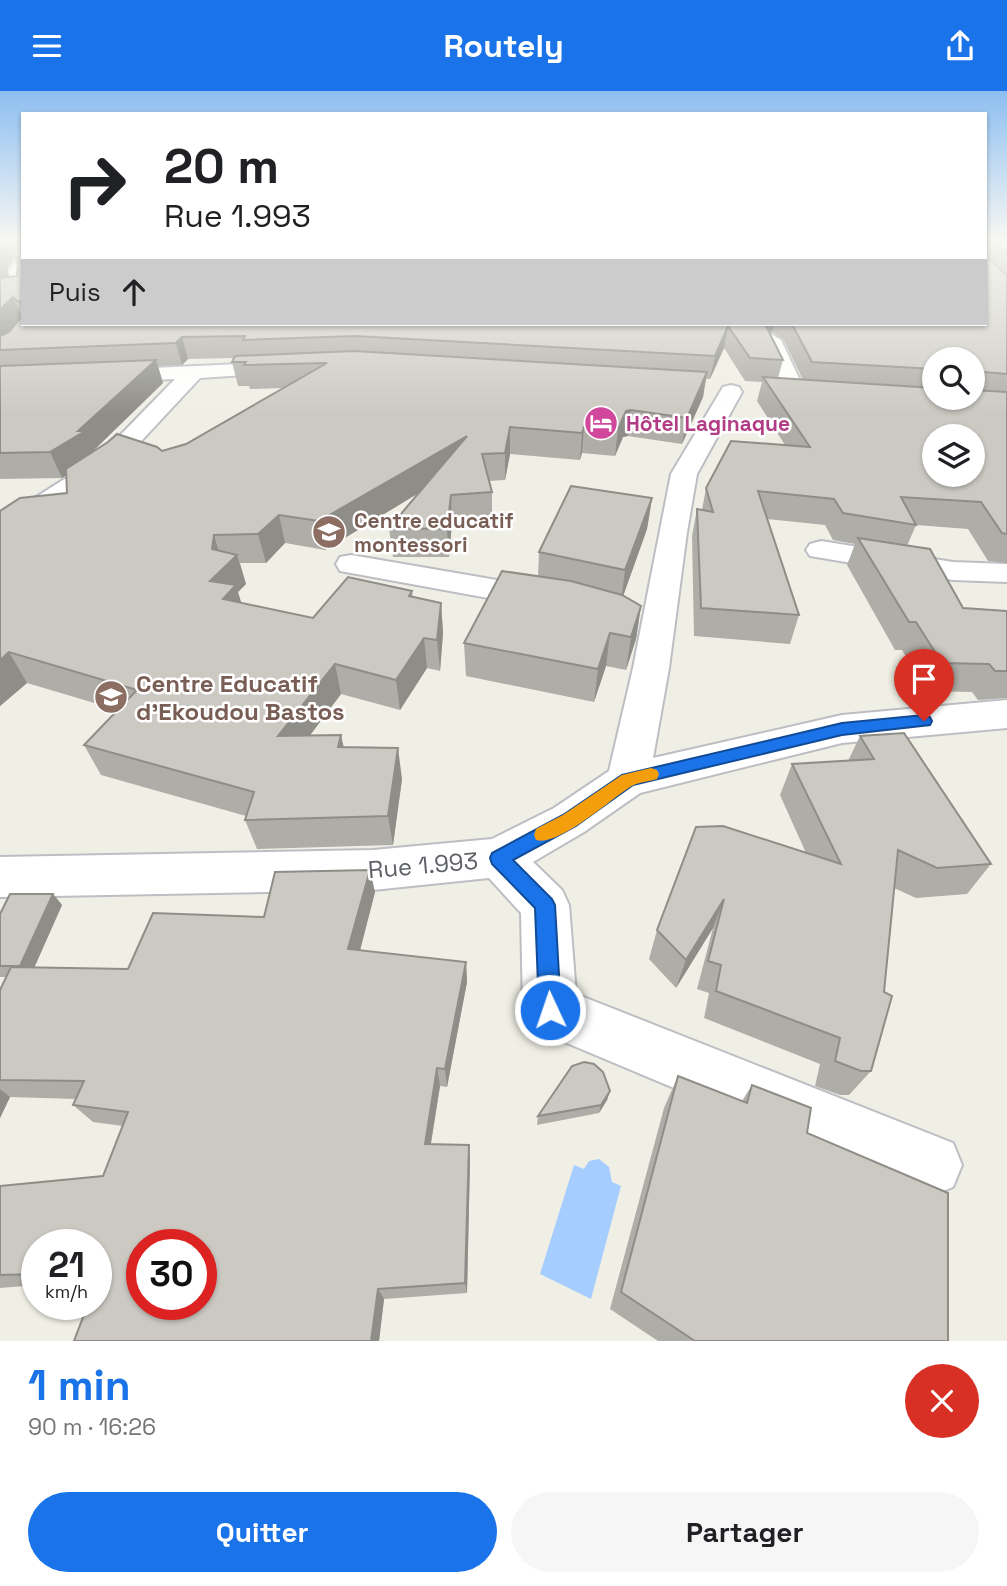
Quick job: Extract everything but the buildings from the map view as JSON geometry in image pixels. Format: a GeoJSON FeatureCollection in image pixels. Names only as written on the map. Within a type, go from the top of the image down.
{"type":"FeatureCollection","features":[{"type":"Feature","properties":{"kind":"street"},"geometry":{"type":"LineString","coordinates":[[771,340],[796,395]]}},
{"type":"Feature","properties":{"kind":"street"},"geometry":{"type":"LineString","coordinates":[[0,381],[304,368]]}},
{"type":"Feature","properties":{"kind":"street"},"geometry":{"type":"LineString","coordinates":[[0,533],[108,463],[194,372]]}},
{"type":"Feature","properties":{"kind":"street"},"geometry":{"type":"LineString","coordinates":[[822,397],[740,392],[684,474],[645,622],[628,779],[842,729],[1007,714]]}},
{"type":"Feature","properties":{"kind":"street"},"geometry":{"type":"LineString","coordinates":[[821,550],[953,571],[1007,573]]}},
{"type":"Feature","properties":{"kind":"street"},"geometry":{"type":"LineString","coordinates":[[351,564],[570,602]]}},
{"type":"Feature","properties":{"kind":"street","name":"Rue 1.993"},"geometry":{"type":"LineString","coordinates":[[0,877],[373,870],[499,858],[569,820],[628,779]]}},
{"type":"Feature","properties":{"kind":"street"},"geometry":{"type":"LineString","coordinates":[[499,858],[545,905],[550,1010],[931,1165]]}},
{"type":"Feature","properties":{"kind":"water"},"geometry":{"type":"Polygon","coordinates":[[[599,1159],[609,1167],[612,1182],[621,1186],[591,1299],[540,1274],[574,1165],[584,1169],[589,1161],[599,1159]]]}},
{"type":"Feature","properties":{"kind":"slow traffic"},"geometry":{"type":"LineString","coordinates":[[543,835],[628,779],[651,774]]}},
{"type":"Feature","properties":{"kind":"place","name":"Hôtel Laginaque"},"geometry":{"type":"Point","coordinates":[601,423]}},
{"type":"Feature","properties":{"kind":"place","name":"Centre educatif montessori"},"geometry":{"type":"Point","coordinates":[329,532]}},
{"type":"Feature","properties":{"kind":"place","name":"Centre Educatif d'Ekoudou Bastos"},"geometry":{"type":"Point","coordinates":[111,697]}},
{"type":"Feature","properties":{"kind":"route"},"geometry":{"type":"LineString","coordinates":[[550,1010],[545,905],[499,858],[569,820],[628,779],[842,729],[924,721]]}}]}
